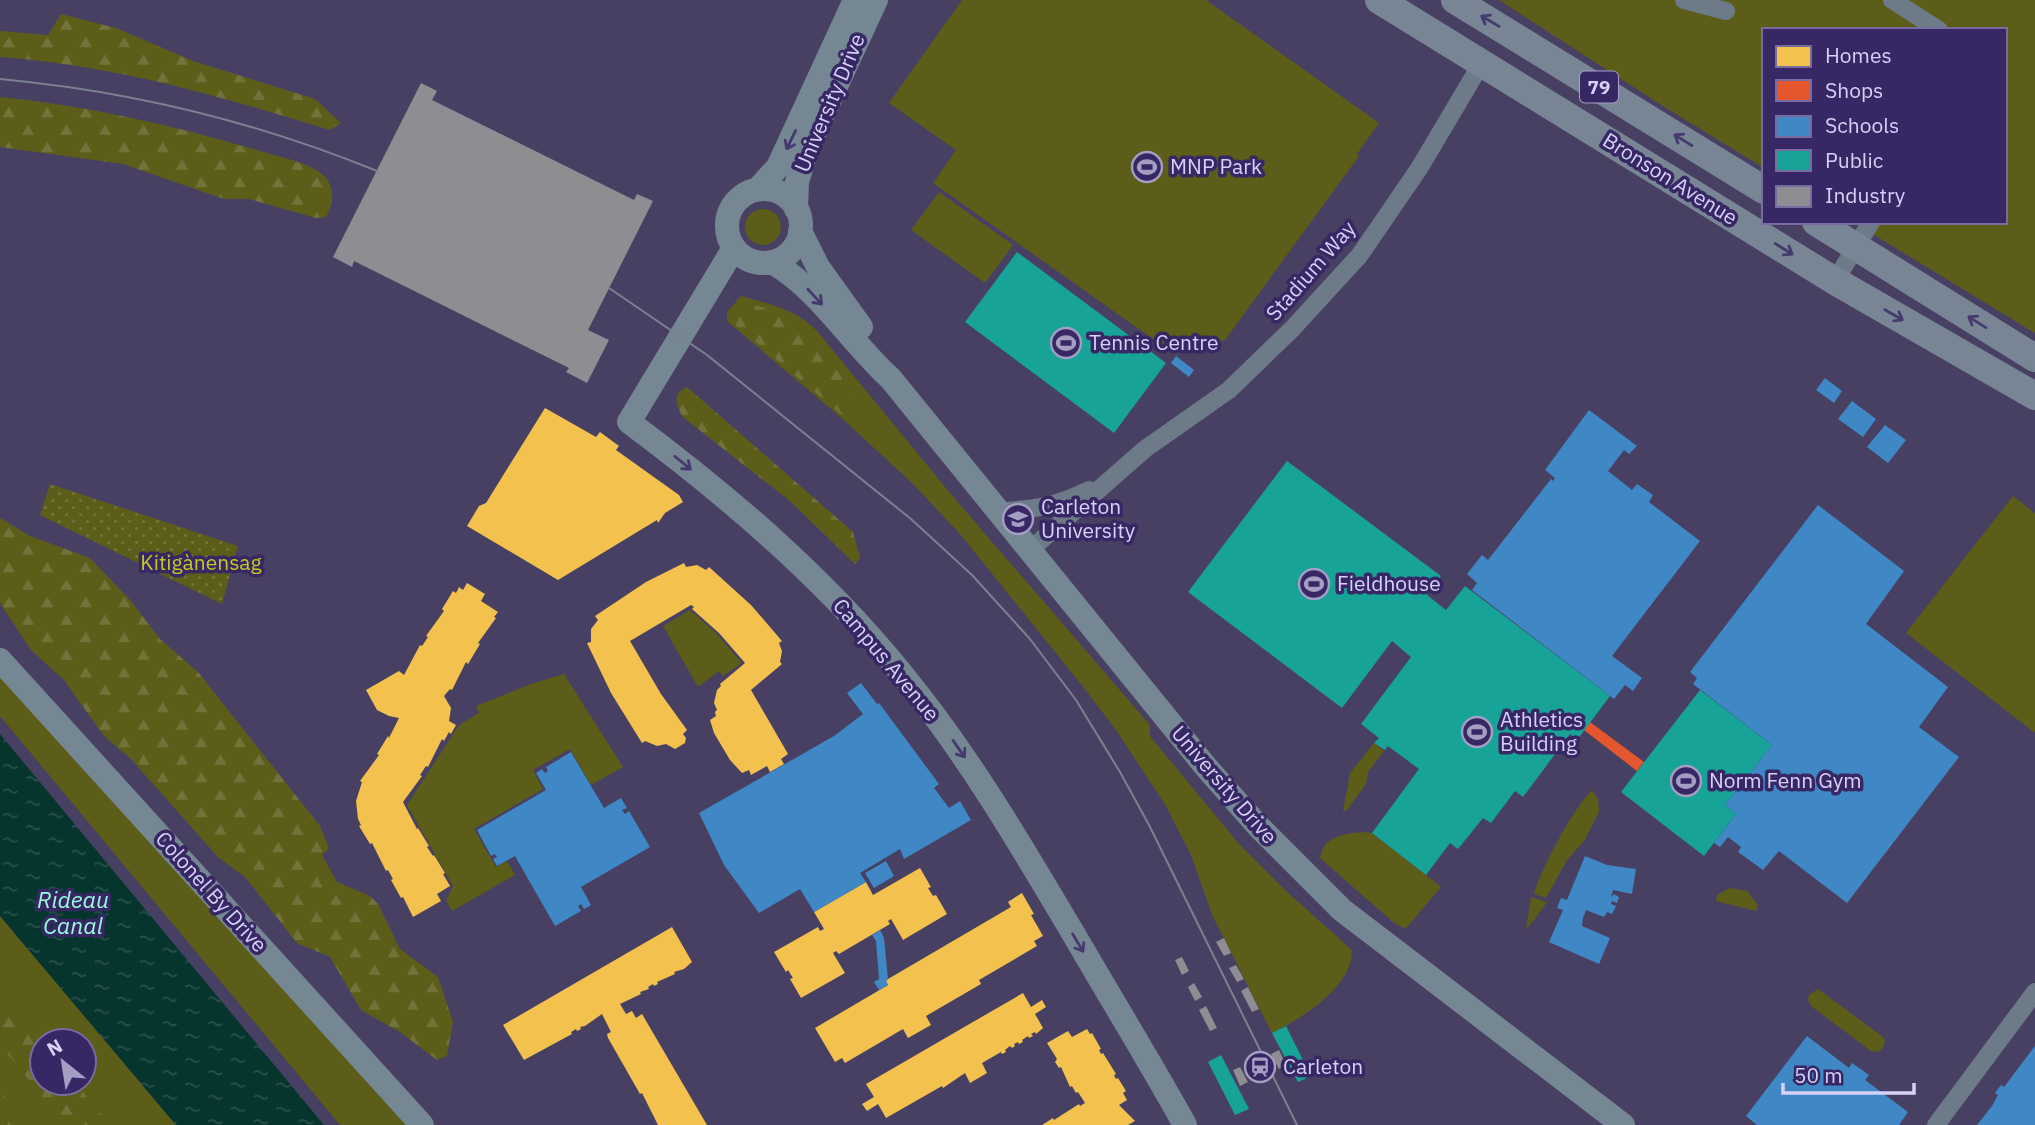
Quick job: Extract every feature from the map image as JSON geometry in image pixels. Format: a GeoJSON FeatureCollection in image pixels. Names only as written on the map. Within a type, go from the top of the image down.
{"type":"FeatureCollection","features":[{"type":"Feature","properties":{"kind":"main road","name":"Bronson Avenue"},"geometry":{"type":"LineString","coordinates":[[1379,0],[1835,282],[2035,396]]}},
{"type":"Feature","properties":{"kind":"main road","name":"Bronson Avenue"},"geometry":{"type":"LineString","coordinates":[[1455,0],[1762,189]]}},
{"type":"Feature","properties":{"kind":"main road"},"geometry":{"type":"LineString","coordinates":[[1819,224],[2035,358]]}},
{"type":"Feature","properties":{"kind":"street","name":"University Drive"},"geometry":{"type":"LineString","coordinates":[[757,190],[778,167],[855,0]]}},
{"type":"Feature","properties":{"kind":"street","name":"University Drive"},"geometry":{"type":"LineString","coordinates":[[876,0],[807,149],[797,182],[798,220],[818,267],[874,346],[891,379]]}},
{"type":"Feature","properties":{"kind":"street"},"geometry":{"type":"LineString","coordinates":[[1684,0],[1726,11]]}},
{"type":"Feature","properties":{"kind":"street"},"geometry":{"type":"LineString","coordinates":[[1892,0],[1936,28]]}},
{"type":"Feature","properties":{"kind":"street","name":"Stadium Way"},"geometry":{"type":"LineString","coordinates":[[998,511],[1030,510],[1063,503],[1088,490],[1228,390],[1269,353],[1359,256],[1420,167],[1481,64]]}},
{"type":"Feature","properties":{"kind":"street"},"geometry":{"type":"LineString","coordinates":[[757,190],[780,193],[789,200],[798,220],[797,242],[791,251],[772,262],[750,261],[734,248],[727,232],[730,211],[746,194],[757,190]]}},
{"type":"Feature","properties":{"kind":"street"},"geometry":{"type":"LineString","coordinates":[[1835,282],[1870,224]]}},
{"type":"Feature","properties":{"kind":"street","name":"Campus Avenue"},"geometry":{"type":"LineString","coordinates":[[734,248],[629,422],[737,507],[791,554],[919,694],[997,807],[1185,1125]]}},
{"type":"Feature","properties":{"kind":"street","name":"University Drive"},"geometry":{"type":"LineString","coordinates":[[772,262],[800,281],[866,356],[891,379],[1231,796],[1322,891],[1371,933],[1623,1125]]}},
{"type":"Feature","properties":{"kind":"street","name":"Stadium Way"},"geometry":{"type":"LineString","coordinates":[[1030,550],[1127,464]]}},
{"type":"Feature","properties":{"kind":"street","name":"Colonel By Drive"},"geometry":{"type":"LineString","coordinates":[[0,660],[422,1125]]}},
{"type":"Feature","properties":{"kind":"street"},"geometry":{"type":"LineString","coordinates":[[1936,1125],[2035,992]]}},
{"type":"Feature","properties":{"kind":"green space","name":"MNP Park"},"geometry":{"type":"Polygon","coordinates":[[[962,0],[1206,0],[1379,123],[1357,154],[1359,156],[1225,340],[1174,354],[933,183],[956,150],[889,103],[962,0]]]}},
{"type":"Feature","properties":{"kind":"green space"},"geometry":{"type":"Polygon","coordinates":[[[1499,0],[2035,0],[2035,333],[1856,224],[2007,224],[2007,28],[1762,28],[1762,167],[1499,0]]]}},
{"type":"Feature","properties":{"kind":"green space"},"geometry":{"type":"Polygon","coordinates":[[[61,14],[116,28],[193,61],[315,99],[341,123],[330,130],[167,84],[84,67],[0,57],[0,31],[48,35],[61,14]]]}},
{"type":"Feature","properties":{"kind":"green space"},"geometry":{"type":"Polygon","coordinates":[[[0,97],[130,118],[193,132],[291,160],[309,166],[327,179],[332,189],[331,206],[326,217],[316,218],[249,199],[224,199],[123,164],[0,147],[0,97]]]}},
{"type":"Feature","properties":{"kind":"green space"},"geometry":{"type":"Polygon","coordinates":[[[939,192],[1013,245],[985,283],[911,230],[939,192]]]}},
{"type":"Feature","properties":{"kind":"green space"},"geometry":{"type":"Polygon","coordinates":[[[763,209],[776,214],[781,227],[776,240],[763,245],[750,240],[745,227],[750,214],[763,209]]]}},
{"type":"Feature","properties":{"kind":"green space"},"geometry":{"type":"Polygon","coordinates":[[[741,296],[791,312],[817,331],[950,493],[1150,725],[1150,736],[1239,844],[1286,891],[1352,950],[1350,964],[1344,976],[1324,1000],[1272,1033],[1213,917],[1191,855],[1166,806],[1116,730],[960,534],[913,484],[845,421],[727,321],[727,312],[741,296]]]}},
{"type":"Feature","properties":{"kind":"green space"},"geometry":{"type":"Polygon","coordinates":[[[747,303],[789,315],[839,366],[858,413],[850,422],[731,321],[732,313],[747,303]]]}},
{"type":"Feature","properties":{"kind":"green space"},"geometry":{"type":"Polygon","coordinates":[[[687,387],[853,532],[860,558],[855,564],[790,501],[684,418],[676,401],[679,393],[687,387]]]}},
{"type":"Feature","properties":{"kind":"green space","name":"Kitigànensag"},"geometry":{"type":"Polygon","coordinates":[[[50,484],[238,546],[222,604],[40,515],[50,484]]]}},
{"type":"Feature","properties":{"kind":"green space"},"geometry":{"type":"Polygon","coordinates":[[[2013,496],[2035,513],[2035,733],[1906,633],[2013,496]]]}},
{"type":"Feature","properties":{"kind":"green space"},"geometry":{"type":"Polygon","coordinates":[[[0,518],[30,536],[90,558],[131,601],[160,639],[198,672],[320,826],[329,848],[322,855],[337,882],[370,896],[378,904],[400,949],[438,977],[453,1022],[447,1056],[437,1060],[400,1032],[361,1010],[330,957],[297,943],[246,878],[218,857],[130,758],[104,736],[64,680],[31,650],[0,603],[0,518]]]}},
{"type":"Feature","properties":{"kind":"green space"},"geometry":{"type":"Polygon","coordinates":[[[690,610],[715,632],[742,663],[723,676],[719,671],[698,687],[663,626],[690,610]]]}},
{"type":"Feature","properties":{"kind":"green space"},"geometry":{"type":"Polygon","coordinates":[[[0,674],[407,1125],[340,1125],[0,716],[0,674]]]}},
{"type":"Feature","properties":{"kind":"green space"},"geometry":{"type":"Polygon","coordinates":[[[564,674],[623,767],[591,785],[570,749],[533,770],[543,789],[474,829],[496,867],[507,861],[515,875],[452,911],[446,900],[453,886],[407,805],[459,725],[479,713],[476,706],[564,674]]]}},
{"type":"Feature","properties":{"kind":"green space"},"geometry":{"type":"Polygon","coordinates":[[[1374,743],[1384,751],[1368,772],[1366,784],[1346,811],[1343,811],[1350,773],[1374,743]]]}},
{"type":"Feature","properties":{"kind":"green space"},"geometry":{"type":"Polygon","coordinates":[[[1592,790],[1598,799],[1599,812],[1584,841],[1567,860],[1546,898],[1534,894],[1559,839],[1592,790]]]}},
{"type":"Feature","properties":{"kind":"green space"},"geometry":{"type":"Polygon","coordinates":[[[1372,833],[1441,887],[1407,927],[1403,928],[1393,922],[1320,858],[1325,845],[1330,841],[1342,835],[1372,833]]]}},
{"type":"Feature","properties":{"kind":"green space"},"geometry":{"type":"Polygon","coordinates":[[[1730,888],[1747,891],[1758,905],[1756,911],[1716,901],[1717,895],[1730,888]]]}},
{"type":"Feature","properties":{"kind":"green space"},"geometry":{"type":"Polygon","coordinates":[[[1531,897],[1547,902],[1526,930],[1531,897]]]}},
{"type":"Feature","properties":{"kind":"green space"},"geometry":{"type":"Polygon","coordinates":[[[0,916],[93,1027],[28,1027],[28,1097],[98,1097],[98,1032],[176,1125],[0,1125],[0,916]]]}},
{"type":"Feature","properties":{"kind":"green space"},"geometry":{"type":"Polygon","coordinates":[[[1818,989],[1883,1037],[1885,1041],[1881,1050],[1871,1051],[1811,1006],[1809,995],[1818,989]]]}},
{"type":"Feature","properties":{"kind":"green space"},"geometry":{"type":"Polygon","coordinates":[[[0,991],[30,1027],[28,1079],[0,1044],[0,991]]]}},
{"type":"Feature","properties":{"kind":"green space"},"geometry":{"type":"Polygon","coordinates":[[[0,1089],[22,1125],[0,1125],[0,1089]]]}},
{"type":"Feature","properties":{"kind":"green space"},"geometry":{"type":"Polygon","coordinates":[[[43,1097],[87,1097],[111,1125],[65,1125],[43,1097]]]}},
{"type":"Feature","properties":{"kind":"water","name":"Rideau Canal"},"geometry":{"type":"Polygon","coordinates":[[[0,734],[324,1125],[176,1125],[98,1032],[98,1027],[93,1027],[0,916],[0,734]]]}},
{"type":"Feature","properties":{"kind":"building: Homes"},"geometry":{"type":"Polygon","coordinates":[[[545,408],[596,437],[600,432],[619,446],[616,450],[679,495],[683,502],[665,513],[658,523],[657,520],[558,580],[467,526],[479,506],[486,503],[545,408]]]}},
{"type":"Feature","properties":{"kind":"building: Homes"},"geometry":{"type":"Polygon","coordinates":[[[684,563],[686,567],[697,565],[706,570],[709,567],[751,605],[782,641],[779,643],[782,664],[751,690],[788,754],[781,759],[784,764],[770,772],[767,766],[751,775],[749,770],[742,773],[730,760],[714,733],[710,720],[716,716],[714,703],[717,690],[720,684],[745,663],[719,633],[692,609],[694,607],[691,605],[630,641],[661,694],[687,730],[683,734],[685,743],[675,749],[666,744],[657,746],[645,741],[642,743],[611,693],[587,643],[591,642],[591,629],[598,620],[595,616],[646,582],[684,563]]]}},
{"type":"Feature","properties":{"kind":"building: Homes"},"geometry":{"type":"Polygon","coordinates":[[[467,583],[485,594],[481,601],[498,612],[468,664],[466,662],[452,690],[444,696],[451,708],[449,721],[456,725],[444,741],[442,739],[428,767],[426,766],[403,802],[450,886],[437,894],[441,901],[413,917],[372,843],[370,844],[359,826],[361,825],[356,801],[362,782],[360,781],[379,755],[377,754],[399,718],[377,710],[366,690],[399,671],[404,675],[420,645],[422,646],[444,611],[442,609],[453,591],[456,593],[459,587],[463,590],[467,583]]]}},
{"type":"Feature","properties":{"kind":"building: Homes"},"geometry":{"type":"Polygon","coordinates":[[[920,868],[931,887],[928,888],[933,896],[936,895],[947,914],[903,940],[891,919],[888,921],[890,924],[839,954],[836,951],[833,953],[845,973],[801,998],[790,979],[793,978],[788,970],[786,972],[774,952],[818,927],[820,931],[824,929],[814,912],[866,882],[873,895],[920,868]]]}},
{"type":"Feature","properties":{"kind":"building: Homes"},"geometry":{"type":"Polygon","coordinates":[[[1022,893],[1043,936],[1034,941],[1037,946],[979,980],[981,984],[926,1016],[931,1025],[908,1038],[903,1029],[845,1063],[842,1058],[835,1062],[815,1028],[888,985],[888,979],[1011,907],[1008,902],[1022,893]]]}},
{"type":"Feature","properties":{"kind":"building: Homes"},"geometry":{"type":"Polygon","coordinates":[[[672,927],[692,962],[620,1004],[626,1014],[632,1011],[636,1018],[642,1014],[707,1125],[658,1125],[608,1038],[607,1034],[611,1032],[602,1014],[580,1027],[581,1029],[576,1029],[572,1034],[524,1060],[503,1025],[672,927]]]}},
{"type":"Feature","properties":{"kind":"building: Homes"},"geometry":{"type":"Polygon","coordinates":[[[1023,993],[1031,1007],[1042,1000],[1046,1007],[1035,1014],[1043,1028],[1022,1040],[1023,1042],[1014,1044],[1012,1048],[1010,1046],[1006,1052],[982,1063],[987,1073],[970,1083],[965,1073],[943,1088],[942,1086],[886,1118],[878,1104],[867,1111],[862,1104],[874,1097],[866,1084],[1023,993]]]}},
{"type":"Feature","properties":{"kind":"building: Homes"},"geometry":{"type":"Polygon","coordinates":[[[1087,1029],[1092,1033],[1101,1054],[1103,1053],[1116,1074],[1116,1079],[1118,1078],[1126,1091],[1123,1093],[1127,1100],[1119,1105],[1135,1121],[1128,1125],[1042,1125],[1085,1103],[1078,1092],[1070,1087],[1047,1043],[1068,1031],[1072,1037],[1087,1029]]]}},
{"type":"Feature","properties":{"kind":"building: Shops"},"geometry":{"type":"Polygon","coordinates":[[[1590,722],[1644,762],[1637,771],[1584,730],[1590,722]]]}},
{"type":"Feature","properties":{"kind":"building: Schools"},"geometry":{"type":"Polygon","coordinates":[[[1176,356],[1194,370],[1189,377],[1171,363],[1176,356]]]}},
{"type":"Feature","properties":{"kind":"building: Schools"},"geometry":{"type":"Polygon","coordinates":[[[1825,378],[1842,391],[1834,403],[1816,390],[1825,378]]]}},
{"type":"Feature","properties":{"kind":"building: Schools"},"geometry":{"type":"Polygon","coordinates":[[[1852,401],[1876,419],[1863,437],[1838,419],[1852,401]]]}},
{"type":"Feature","properties":{"kind":"building: Schools"},"geometry":{"type":"Polygon","coordinates":[[[1589,410],[1637,446],[1629,454],[1624,450],[1608,471],[1632,490],[1637,484],[1653,495],[1649,502],[1700,541],[1612,656],[1642,678],[1633,691],[1625,685],[1614,699],[1472,590],[1477,583],[1467,574],[1482,555],[1488,560],[1551,479],[1553,481],[1555,478],[1545,470],[1589,410]]]}},
{"type":"Feature","properties":{"kind":"building: Schools"},"geometry":{"type":"Polygon","coordinates":[[[1885,425],[1906,440],[1888,463],[1867,447],[1885,425]]]}},
{"type":"Feature","properties":{"kind":"building: Schools"},"geometry":{"type":"Polygon","coordinates":[[[1818,505],[1904,571],[1866,624],[1948,687],[1919,727],[1959,757],[1847,903],[1779,851],[1763,870],[1738,852],[1741,847],[1728,837],[1720,847],[1714,843],[1736,814],[1725,805],[1772,745],[1693,684],[1697,678],[1690,672],[1818,505]]]}},
{"type":"Feature","properties":{"kind":"building: Schools"},"geometry":{"type":"Polygon","coordinates":[[[861,683],[939,784],[934,788],[949,808],[960,801],[971,820],[904,859],[900,849],[860,873],[866,882],[814,912],[800,889],[759,913],[724,865],[699,813],[834,736],[863,714],[847,693],[861,683]]]}},
{"type":"Feature","properties":{"kind":"building: Schools"},"geometry":{"type":"Polygon","coordinates":[[[571,752],[604,808],[621,798],[627,808],[622,810],[625,814],[629,811],[650,847],[581,887],[591,905],[584,909],[581,904],[578,906],[581,911],[555,926],[515,856],[497,866],[493,859],[497,857],[495,854],[491,856],[477,830],[546,790],[536,773],[542,769],[545,773],[548,771],[546,767],[571,752]]]}},
{"type":"Feature","properties":{"kind":"building: Schools"},"geometry":{"type":"Polygon","coordinates":[[[1585,856],[1607,865],[1636,869],[1632,894],[1613,890],[1611,897],[1614,894],[1619,897],[1617,903],[1612,901],[1611,904],[1616,906],[1612,914],[1607,912],[1604,917],[1586,910],[1582,926],[1610,938],[1599,964],[1549,942],[1563,910],[1557,908],[1561,898],[1567,900],[1585,856]]]}},
{"type":"Feature","properties":{"kind":"building: Schools"},"geometry":{"type":"Polygon","coordinates":[[[886,861],[894,876],[874,888],[865,873],[886,861]]]}},
{"type":"Feature","properties":{"kind":"building: Schools"},"geometry":{"type":"Polygon","coordinates":[[[880,930],[884,938],[888,985],[879,990],[874,982],[879,979],[876,941],[872,935],[880,930]]]}},
{"type":"Feature","properties":{"kind":"building: Schools"},"geometry":{"type":"Polygon","coordinates":[[[1807,1036],[1849,1068],[1852,1063],[1869,1075],[1865,1080],[1908,1112],[1899,1125],[1757,1125],[1746,1116],[1807,1036]]]}},
{"type":"Feature","properties":{"kind":"building: Schools"},"geometry":{"type":"Polygon","coordinates":[[[2035,1046],[2035,1125],[1977,1125],[1992,1106],[1998,1095],[1995,1093],[2001,1085],[2004,1087],[2035,1046]]]}},
{"type":"Feature","properties":{"kind":"building: Public","name":"Tennis Centre"},"geometry":{"type":"Polygon","coordinates":[[[1017,252],[1166,363],[1114,433],[965,322],[1017,252]]]}},
{"type":"Feature","properties":{"kind":"building: Public"},"geometry":{"type":"Polygon","coordinates":[[[1287,461],[1441,576],[1427,595],[1446,610],[1465,586],[1610,696],[1577,740],[1570,734],[1523,797],[1515,791],[1491,823],[1483,818],[1458,849],[1450,843],[1426,875],[1372,833],[1419,769],[1388,746],[1385,750],[1374,743],[1379,738],[1361,724],[1411,657],[1392,641],[1342,708],[1188,592],[1287,461]]]}},
{"type":"Feature","properties":{"kind":"building: Public","name":"Norm Fenn Gym"},"geometry":{"type":"Polygon","coordinates":[[[1700,690],[1772,745],[1725,805],[1736,814],[1704,856],[1621,792],[1700,690]]]}},
{"type":"Feature","properties":{"kind":"building: Public"},"geometry":{"type":"Polygon","coordinates":[[[1286,1026],[1311,1076],[1298,1082],[1272,1033],[1286,1026]]]}},
{"type":"Feature","properties":{"kind":"building: Public"},"geometry":{"type":"Polygon","coordinates":[[[1221,1055],[1249,1109],[1235,1115],[1208,1062],[1221,1055]]]}},
{"type":"Feature","properties":{"kind":"building: Industry"},"geometry":{"type":"Polygon","coordinates":[[[421,83],[437,91],[432,100],[634,200],[637,194],[653,201],[588,330],[609,340],[587,383],[566,372],[569,368],[354,261],[352,267],[333,257],[421,83]]]}},
{"type":"Feature","properties":{"kind":"building: Industry"},"geometry":{"type":"Polygon","coordinates":[[[1224,938],[1231,953],[1224,956],[1216,942],[1224,938]]]}},
{"type":"Feature","properties":{"kind":"building: Industry"},"geometry":{"type":"Polygon","coordinates":[[[1182,957],[1189,971],[1182,975],[1175,960],[1182,957]]]}},
{"type":"Feature","properties":{"kind":"building: Industry"},"geometry":{"type":"Polygon","coordinates":[[[1236,965],[1244,979],[1237,982],[1229,968],[1236,965]]]}},
{"type":"Feature","properties":{"kind":"building: Industry"},"geometry":{"type":"Polygon","coordinates":[[[1194,983],[1202,997],[1195,1001],[1188,987],[1194,983]]]}},
{"type":"Feature","properties":{"kind":"building: Industry"},"geometry":{"type":"Polygon","coordinates":[[[1248,987],[1259,1009],[1252,1012],[1241,991],[1248,987]]]}},
{"type":"Feature","properties":{"kind":"building: Industry"},"geometry":{"type":"Polygon","coordinates":[[[1206,1006],[1217,1028],[1210,1031],[1199,1010],[1206,1006]]]}},
{"type":"Feature","properties":{"kind":"building: Industry"},"geometry":{"type":"Polygon","coordinates":[[[1279,1050],[1286,1065],[1279,1069],[1271,1054],[1279,1050]]]}},
{"type":"Feature","properties":{"kind":"building: Industry"},"geometry":{"type":"Polygon","coordinates":[[[1240,1067],[1248,1082],[1240,1086],[1233,1070],[1240,1067]]]}},
{"type":"Feature","properties":{"kind":"tram line"},"geometry":{"type":"LineString","coordinates":[[0,79],[48,84],[192,111],[286,138],[377,171]]}},
{"type":"Feature","properties":{"kind":"tram line"},"geometry":{"type":"LineString","coordinates":[[609,288],[707,355],[911,519],[972,575],[1030,639],[1076,700],[1120,772],[1149,825],[1297,1125]]}},
{"type":"Feature","properties":{"kind":"place","name":"MNP Park"},"geometry":{"type":"Point","coordinates":[1147,167]}},
{"type":"Feature","properties":{"kind":"place","name":"Tennis Centre"},"geometry":{"type":"Point","coordinates":[1066,343]}},
{"type":"Feature","properties":{"kind":"place","name":"Carleton University"},"geometry":{"type":"Point","coordinates":[1018,519]}},
{"type":"Feature","properties":{"kind":"place","name":"Fieldhouse"},"geometry":{"type":"Point","coordinates":[1314,584]}},
{"type":"Feature","properties":{"kind":"place","name":"Athletics Building"},"geometry":{"type":"Point","coordinates":[1477,732]}},
{"type":"Feature","properties":{"kind":"place","name":"Norm Fenn Gym"},"geometry":{"type":"Point","coordinates":[1686,781]}},
{"type":"Feature","properties":{"kind":"place","name":"Carleton"},"geometry":{"type":"Point","coordinates":[1260,1067]}}]}
